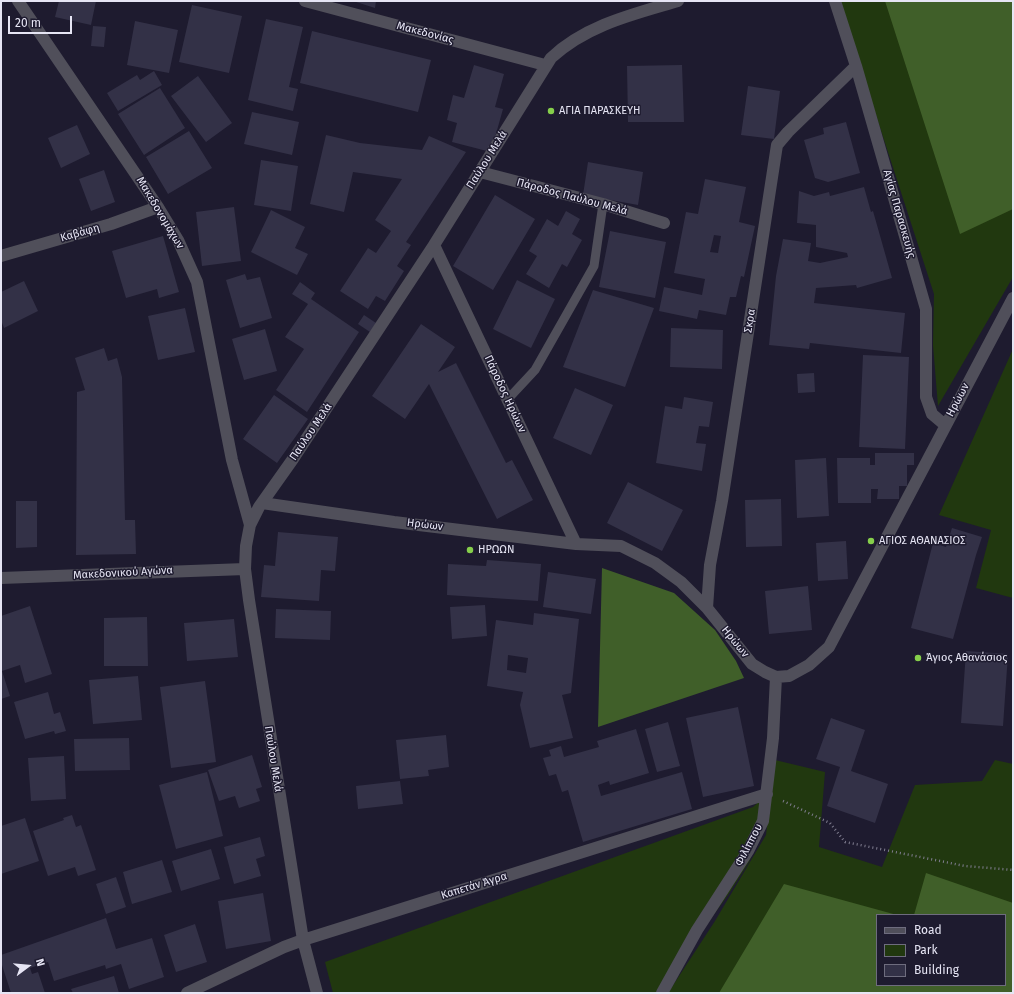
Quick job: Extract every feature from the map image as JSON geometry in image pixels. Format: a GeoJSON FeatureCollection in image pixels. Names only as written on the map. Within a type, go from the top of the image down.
{"type":"FeatureCollection","features":[{"type":"Feature","properties":{"kind":"street","name":"Μακεδονομάχων"},"geometry":{"type":"LineString","coordinates":[[18,1],[158,206],[178,240],[197,282],[231,452],[250,525]]}},
{"type":"Feature","properties":{"kind":"street","name":"Μακεδονίας"},"geometry":{"type":"LineString","coordinates":[[305,1],[545,65]]}},
{"type":"Feature","properties":{"kind":"street","name":"Παύλου Μελά"},"geometry":{"type":"LineString","coordinates":[[317,993],[303,940],[279,796],[245,568],[246,546],[250,525],[262,503],[434,245],[545,65],[561,49],[583,34],[629,16],[678,1]]}},
{"type":"Feature","properties":{"kind":"street","name":"Αγίας Παρασκευής"},"geometry":{"type":"LineString","coordinates":[[835,1],[856,66],[926,308],[928,332],[925,385],[928,406],[932,414],[945,425]]}},
{"type":"Feature","properties":{"kind":"street","name":"Σκρα"},"geometry":{"type":"LineString","coordinates":[[707,608],[710,565],[723,494],[777,145],[788,132],[856,66]]}},
{"type":"Feature","properties":{"kind":"street","name":"Πάροδος Παύλου Μελά"},"geometry":{"type":"LineString","coordinates":[[480,172],[603,204],[664,223]]}},
{"type":"Feature","properties":{"kind":"street","name":"Καβάφη"},"geometry":{"type":"LineString","coordinates":[[1,256],[111,224],[158,206]]}},
{"type":"Feature","properties":{"kind":"street","name":"Πάροδος Ηρώων"},"geometry":{"type":"LineString","coordinates":[[434,245],[576,544]]}},
{"type":"Feature","properties":{"kind":"street","name":"Ηρώων"},"geometry":{"type":"LineString","coordinates":[[262,503],[394,522],[576,544],[621,546],[655,563],[681,582],[707,608],[752,664],[776,677],[789,676],[809,665],[829,647],[1013,298]]}},
{"type":"Feature","properties":{"kind":"street","name":"Μακεδονικού Αγώνα"},"geometry":{"type":"LineString","coordinates":[[1,578],[245,568]]}},
{"type":"Feature","properties":{"kind":"street","name":"Φιλίππου"},"geometry":{"type":"LineString","coordinates":[[662,993],[697,930],[748,851],[763,821],[773,738],[776,677]]}},
{"type":"Feature","properties":{"kind":"street","name":"Καπετάν Άγρα"},"geometry":{"type":"LineString","coordinates":[[187,993],[284,947],[303,940],[767,794]]}},
{"type":"Feature","properties":{"kind":"lane"},"geometry":{"type":"LineString","coordinates":[[508,399],[535,370],[594,266],[603,204]]}},
{"type":"Feature","properties":{"kind":"path"},"geometry":{"type":"LineString","coordinates":[[767,794],[830,822],[845,842],[965,866],[1013,870]]}},
{"type":"Feature","properties":{"kind":"green space"},"geometry":{"type":"Polygon","coordinates":[[[839,1],[1013,1],[1013,277],[938,406],[933,345],[934,294],[839,1]]]}},
{"type":"Feature","properties":{"kind":"green space"},"geometry":{"type":"Polygon","coordinates":[[[885,1],[1013,1],[1013,209],[960,234],[885,1]]]}},
{"type":"Feature","properties":{"kind":"green space"},"geometry":{"type":"Polygon","coordinates":[[[1013,349],[1013,598],[976,588],[991,530],[939,515],[1013,349]]]}},
{"type":"Feature","properties":{"kind":"green space"},"geometry":{"type":"Polygon","coordinates":[[[602,568],[674,593],[715,630],[736,661],[744,678],[598,727],[602,568]]]}},
{"type":"Feature","properties":{"kind":"green space"},"geometry":{"type":"Polygon","coordinates":[[[775,760],[825,772],[819,847],[882,867],[915,785],[982,781],[995,760],[1013,764],[1013,993],[668,993],[715,921],[766,835],[775,760]]]}},
{"type":"Feature","properties":{"kind":"green space"},"geometry":{"type":"Polygon","coordinates":[[[767,794],[761,835],[749,862],[728,895],[699,935],[663,993],[333,993],[325,962],[753,807],[767,794]]]}},
{"type":"Feature","properties":{"kind":"green space"},"geometry":{"type":"Polygon","coordinates":[[[926,873],[1013,903],[1013,993],[719,993],[784,884],[893,914],[876,914],[876,986],[1006,986],[1006,914],[914,914],[926,873]]]}},
{"type":"Feature","properties":{"kind":"building"},"geometry":{"type":"Polygon","coordinates":[[[59,1],[96,1],[91,25],[55,17],[59,1]]]}},
{"type":"Feature","properties":{"kind":"building"},"geometry":{"type":"Polygon","coordinates":[[[353,1],[376,1],[375,8],[353,1]]]}},
{"type":"Feature","properties":{"kind":"building"},"geometry":{"type":"Polygon","coordinates":[[[192,5],[242,16],[229,73],[179,62],[192,5]]]}},
{"type":"Feature","properties":{"kind":"building"},"geometry":{"type":"Polygon","coordinates":[[[266,19],[303,27],[289,87],[298,89],[293,111],[248,100],[266,19]]]}},
{"type":"Feature","properties":{"kind":"building"},"geometry":{"type":"Polygon","coordinates":[[[135,21],[178,30],[169,73],[127,65],[135,21]]]}},
{"type":"Feature","properties":{"kind":"building"},"geometry":{"type":"Polygon","coordinates":[[[93,26],[106,27],[104,47],[91,46],[93,26]]]}},
{"type":"Feature","properties":{"kind":"building"},"geometry":{"type":"Polygon","coordinates":[[[312,31],[431,60],[418,112],[300,83],[312,31]]]}},
{"type":"Feature","properties":{"kind":"building"},"geometry":{"type":"Polygon","coordinates":[[[474,65],[504,74],[495,107],[503,109],[496,134],[487,151],[452,142],[457,123],[447,120],[453,95],[464,98],[474,65]]]}},
{"type":"Feature","properties":{"kind":"building"},"geometry":{"type":"Polygon","coordinates":[[[682,65],[684,122],[628,122],[627,66],[682,65]]]}},
{"type":"Feature","properties":{"kind":"building"},"geometry":{"type":"Polygon","coordinates":[[[154,71],[162,85],[118,111],[107,93],[137,75],[140,80],[154,71]]]}},
{"type":"Feature","properties":{"kind":"building"},"geometry":{"type":"Polygon","coordinates":[[[198,76],[232,123],[206,142],[171,96],[198,76]]]}},
{"type":"Feature","properties":{"kind":"building"},"geometry":{"type":"Polygon","coordinates":[[[748,86],[780,91],[774,139],[741,135],[748,86]]]}},
{"type":"Feature","properties":{"kind":"building"},"geometry":{"type":"Polygon","coordinates":[[[160,88],[185,128],[144,155],[118,114],[160,88]]]}},
{"type":"Feature","properties":{"kind":"building"},"geometry":{"type":"Polygon","coordinates":[[[252,112],[299,122],[292,155],[244,144],[252,112]]]}},
{"type":"Feature","properties":{"kind":"building"},"geometry":{"type":"Polygon","coordinates":[[[846,122],[860,173],[828,182],[815,178],[804,140],[824,134],[823,128],[846,122]]]}},
{"type":"Feature","properties":{"kind":"building"},"geometry":{"type":"Polygon","coordinates":[[[77,125],[90,154],[61,168],[48,138],[77,125]]]}},
{"type":"Feature","properties":{"kind":"building"},"geometry":{"type":"Polygon","coordinates":[[[189,131],[212,168],[168,194],[146,157],[189,131]]]}},
{"type":"Feature","properties":{"kind":"building"},"geometry":{"type":"Polygon","coordinates":[[[326,135],[360,143],[422,150],[429,136],[466,152],[406,242],[411,245],[397,266],[404,271],[385,301],[376,296],[368,309],[340,291],[368,248],[376,253],[391,231],[375,220],[402,179],[353,172],[344,212],[310,204],[326,135]]]}},
{"type":"Feature","properties":{"kind":"building"},"geometry":{"type":"Polygon","coordinates":[[[261,160],[298,166],[291,211],[254,205],[261,160]]]}},
{"type":"Feature","properties":{"kind":"building"},"geometry":{"type":"Polygon","coordinates":[[[588,162],[643,172],[638,205],[583,195],[588,162]]]}},
{"type":"Feature","properties":{"kind":"building"},"geometry":{"type":"Polygon","coordinates":[[[104,170],[115,202],[91,211],[79,179],[104,170]]]}},
{"type":"Feature","properties":{"kind":"building"},"geometry":{"type":"Polygon","coordinates":[[[705,179],[746,187],[739,222],[755,226],[744,277],[741,276],[736,297],[730,297],[726,315],[699,310],[697,319],[659,311],[664,287],[702,295],[705,279],[674,273],[686,212],[698,214],[705,179]],[[714,235],[710,252],[718,253],[721,236],[714,235]]]}},
{"type":"Feature","properties":{"kind":"building"},"geometry":{"type":"Polygon","coordinates":[[[864,187],[871,212],[873,211],[892,278],[857,288],[856,285],[816,288],[814,303],[905,313],[901,353],[810,343],[809,349],[769,345],[776,276],[783,239],[811,243],[808,261],[820,263],[848,257],[847,253],[816,247],[816,225],[797,223],[799,191],[814,196],[829,192],[830,196],[864,187]]]}},
{"type":"Feature","properties":{"kind":"building"},"geometry":{"type":"Polygon","coordinates":[[[495,195],[535,219],[493,290],[453,266],[495,195]]]}},
{"type":"Feature","properties":{"kind":"building"},"geometry":{"type":"Polygon","coordinates":[[[234,207],[241,261],[202,266],[196,212],[234,207]]]}},
{"type":"Feature","properties":{"kind":"building"},"geometry":{"type":"Polygon","coordinates":[[[271,210],[305,227],[295,248],[308,254],[297,275],[251,252],[271,210]]]}},
{"type":"Feature","properties":{"kind":"building"},"geometry":{"type":"Polygon","coordinates":[[[566,211],[580,219],[572,234],[582,240],[567,267],[562,264],[549,288],[526,274],[537,256],[529,251],[547,219],[558,226],[566,211]]]}},
{"type":"Feature","properties":{"kind":"building"},"geometry":{"type":"Polygon","coordinates":[[[610,231],[666,242],[655,298],[599,287],[610,231]]]}},
{"type":"Feature","properties":{"kind":"building"},"geometry":{"type":"Polygon","coordinates":[[[163,236],[179,292],[159,298],[157,289],[126,298],[112,251],[163,236]]]}},
{"type":"Feature","properties":{"kind":"building"},"geometry":{"type":"Polygon","coordinates":[[[245,274],[247,280],[260,277],[272,318],[240,328],[226,280],[245,274]]]}},
{"type":"Feature","properties":{"kind":"building"},"geometry":{"type":"Polygon","coordinates":[[[517,280],[555,299],[531,348],[493,329],[517,280]]]}},
{"type":"Feature","properties":{"kind":"building"},"geometry":{"type":"Polygon","coordinates":[[[24,281],[38,311],[4,328],[1,320],[1,292],[24,281]]]}},
{"type":"Feature","properties":{"kind":"building"},"geometry":{"type":"Polygon","coordinates":[[[300,282],[315,293],[311,299],[359,332],[307,412],[276,390],[304,349],[285,337],[308,304],[292,294],[300,282]]]}},
{"type":"Feature","properties":{"kind":"building"},"geometry":{"type":"Polygon","coordinates":[[[593,290],[654,308],[625,387],[563,367],[593,290]]]}},
{"type":"Feature","properties":{"kind":"building"},"geometry":{"type":"Polygon","coordinates":[[[185,308],[195,352],[158,360],[148,316],[185,308]]]}},
{"type":"Feature","properties":{"kind":"building"},"geometry":{"type":"Polygon","coordinates":[[[364,315],[376,323],[370,332],[358,324],[364,315]]]}},
{"type":"Feature","properties":{"kind":"building"},"geometry":{"type":"Polygon","coordinates":[[[421,324],[455,347],[438,372],[456,363],[506,463],[512,460],[533,500],[497,519],[429,384],[405,419],[372,396],[421,324]]]}},
{"type":"Feature","properties":{"kind":"building"},"geometry":{"type":"Polygon","coordinates":[[[671,328],[723,330],[722,369],[670,367],[671,328]]]}},
{"type":"Feature","properties":{"kind":"building"},"geometry":{"type":"Polygon","coordinates":[[[265,329],[277,371],[244,380],[232,339],[265,329]]]}},
{"type":"Feature","properties":{"kind":"building"},"geometry":{"type":"Polygon","coordinates":[[[104,348],[108,361],[117,358],[122,377],[125,520],[135,520],[136,554],[76,555],[77,392],[85,390],[75,358],[104,348]]]}},
{"type":"Feature","properties":{"kind":"building"},"geometry":{"type":"Polygon","coordinates":[[[863,355],[909,357],[905,449],[859,447],[863,355]]]}},
{"type":"Feature","properties":{"kind":"building"},"geometry":{"type":"Polygon","coordinates":[[[814,373],[815,392],[798,393],[797,374],[814,373]]]}},
{"type":"Feature","properties":{"kind":"building"},"geometry":{"type":"Polygon","coordinates":[[[575,388],[613,405],[591,455],[553,438],[575,388]]]}},
{"type":"Feature","properties":{"kind":"building"},"geometry":{"type":"Polygon","coordinates":[[[274,395],[308,419],[277,463],[243,439],[274,395]]]}},
{"type":"Feature","properties":{"kind":"building"},"geometry":{"type":"Polygon","coordinates":[[[684,397],[713,402],[709,427],[699,426],[696,443],[706,444],[702,471],[656,463],[665,406],[682,409],[684,397]]]}},
{"type":"Feature","properties":{"kind":"building"},"geometry":{"type":"Polygon","coordinates":[[[875,453],[914,453],[914,465],[907,465],[907,486],[899,486],[899,499],[877,499],[878,489],[871,489],[871,503],[838,503],[837,458],[870,458],[870,465],[875,465],[875,453]]]}},
{"type":"Feature","properties":{"kind":"building"},"geometry":{"type":"Polygon","coordinates":[[[826,458],[829,516],[797,518],[795,460],[826,458]]]}},
{"type":"Feature","properties":{"kind":"building"},"geometry":{"type":"Polygon","coordinates":[[[628,482],[683,510],[662,551],[607,523],[628,482]]]}},
{"type":"Feature","properties":{"kind":"building"},"geometry":{"type":"Polygon","coordinates":[[[781,499],[782,546],[746,547],[745,500],[781,499]]]}},
{"type":"Feature","properties":{"kind":"building"},"geometry":{"type":"Polygon","coordinates":[[[16,501],[37,501],[37,547],[16,548],[16,501]]]}},
{"type":"Feature","properties":{"kind":"building"},"geometry":{"type":"Polygon","coordinates":[[[952,528],[982,537],[953,639],[911,628],[933,543],[946,547],[952,528]]]}},
{"type":"Feature","properties":{"kind":"building"},"geometry":{"type":"Polygon","coordinates":[[[278,532],[338,537],[335,571],[321,570],[319,601],[261,597],[264,565],[275,566],[278,532]]]}},
{"type":"Feature","properties":{"kind":"building"},"geometry":{"type":"Polygon","coordinates":[[[846,541],[848,579],[818,581],[816,543],[846,541]]]}},
{"type":"Feature","properties":{"kind":"building"},"geometry":{"type":"Polygon","coordinates":[[[487,560],[541,564],[538,601],[447,595],[448,564],[486,566],[487,560]]]}},
{"type":"Feature","properties":{"kind":"building"},"geometry":{"type":"Polygon","coordinates":[[[548,572],[596,579],[591,614],[543,607],[548,572]]]}},
{"type":"Feature","properties":{"kind":"building"},"geometry":{"type":"Polygon","coordinates":[[[808,586],[812,630],[769,634],[765,591],[808,586]]]}},
{"type":"Feature","properties":{"kind":"building"},"geometry":{"type":"Polygon","coordinates":[[[485,605],[487,636],[452,639],[450,607],[485,605]]]}},
{"type":"Feature","properties":{"kind":"building"},"geometry":{"type":"Polygon","coordinates":[[[30,606],[52,674],[25,683],[20,665],[2,671],[10,696],[1,699],[1,616],[30,606]]]}},
{"type":"Feature","properties":{"kind":"building"},"geometry":{"type":"Polygon","coordinates":[[[276,609],[331,611],[330,640],[275,638],[276,609]]]}},
{"type":"Feature","properties":{"kind":"building"},"geometry":{"type":"Polygon","coordinates":[[[534,613],[579,619],[571,693],[562,695],[573,738],[530,748],[520,705],[523,692],[487,686],[496,620],[533,625],[534,613]],[[508,655],[507,670],[526,673],[528,658],[508,655]]]}},
{"type":"Feature","properties":{"kind":"building"},"geometry":{"type":"Polygon","coordinates":[[[147,617],[148,666],[104,666],[104,618],[147,617]]]}},
{"type":"Feature","properties":{"kind":"building"},"geometry":{"type":"Polygon","coordinates":[[[234,619],[238,657],[187,661],[184,623],[234,619]]]}},
{"type":"Feature","properties":{"kind":"building"},"geometry":{"type":"Polygon","coordinates":[[[966,651],[1008,654],[1003,726],[961,723],[966,651]]]}},
{"type":"Feature","properties":{"kind":"building"},"geometry":{"type":"Polygon","coordinates":[[[138,676],[142,720],[93,724],[89,680],[138,676]]]}},
{"type":"Feature","properties":{"kind":"building"},"geometry":{"type":"Polygon","coordinates":[[[205,681],[216,762],[171,768],[160,687],[205,681]]]}},
{"type":"Feature","properties":{"kind":"building"},"geometry":{"type":"Polygon","coordinates":[[[48,692],[54,714],[60,712],[66,731],[55,734],[54,731],[25,739],[14,702],[48,692]]]}},
{"type":"Feature","properties":{"kind":"building"},"geometry":{"type":"Polygon","coordinates":[[[738,707],[754,786],[703,797],[686,718],[738,707]]]}},
{"type":"Feature","properties":{"kind":"building"},"geometry":{"type":"Polygon","coordinates":[[[831,718],[865,730],[851,771],[888,784],[875,823],[827,806],[840,767],[816,759],[831,718]]]}},
{"type":"Feature","properties":{"kind":"building"},"geometry":{"type":"Polygon","coordinates":[[[668,722],[680,766],[657,772],[645,729],[668,722]]]}},
{"type":"Feature","properties":{"kind":"building"},"geometry":{"type":"Polygon","coordinates":[[[636,729],[649,773],[610,785],[609,781],[598,785],[601,796],[682,772],[692,809],[583,842],[568,790],[562,792],[556,774],[549,776],[543,758],[551,756],[549,750],[561,746],[564,757],[599,747],[597,741],[636,729]]]}},
{"type":"Feature","properties":{"kind":"building"},"geometry":{"type":"Polygon","coordinates":[[[446,735],[449,767],[428,770],[429,776],[400,779],[396,740],[446,735]]]}},
{"type":"Feature","properties":{"kind":"building"},"geometry":{"type":"Polygon","coordinates":[[[129,738],[130,770],[75,771],[74,739],[129,738]]]}},
{"type":"Feature","properties":{"kind":"building"},"geometry":{"type":"Polygon","coordinates":[[[252,755],[262,787],[256,789],[260,801],[239,808],[235,796],[219,801],[208,770],[252,755]]]}},
{"type":"Feature","properties":{"kind":"building"},"geometry":{"type":"Polygon","coordinates":[[[64,756],[66,799],[31,801],[28,758],[64,756]]]}},
{"type":"Feature","properties":{"kind":"building"},"geometry":{"type":"Polygon","coordinates":[[[207,772],[223,836],[176,849],[159,785],[207,772]]]}},
{"type":"Feature","properties":{"kind":"building"},"geometry":{"type":"Polygon","coordinates":[[[400,781],[403,804],[358,809],[356,786],[400,781]]]}},
{"type":"Feature","properties":{"kind":"building"},"geometry":{"type":"Polygon","coordinates":[[[72,815],[76,827],[81,825],[96,870],[78,876],[75,867],[48,876],[33,831],[64,820],[63,818],[72,815]]]}},
{"type":"Feature","properties":{"kind":"building"},"geometry":{"type":"Polygon","coordinates":[[[25,818],[39,861],[1,874],[1,826],[25,818]]]}},
{"type":"Feature","properties":{"kind":"building"},"geometry":{"type":"Polygon","coordinates":[[[260,837],[265,856],[256,859],[261,876],[234,884],[224,847],[260,837]]]}},
{"type":"Feature","properties":{"kind":"building"},"geometry":{"type":"Polygon","coordinates":[[[211,849],[220,879],[181,891],[172,861],[211,849]]]}},
{"type":"Feature","properties":{"kind":"building"},"geometry":{"type":"Polygon","coordinates":[[[162,860],[172,892],[132,904],[123,872],[162,860]]]}},
{"type":"Feature","properties":{"kind":"building"},"geometry":{"type":"Polygon","coordinates":[[[116,877],[126,907],[106,914],[96,884],[116,877]]]}},
{"type":"Feature","properties":{"kind":"building"},"geometry":{"type":"Polygon","coordinates":[[[263,893],[271,941],[226,949],[218,901],[263,893]]]}},
{"type":"Feature","properties":{"kind":"building"},"geometry":{"type":"Polygon","coordinates":[[[106,918],[116,949],[152,938],[164,977],[129,989],[121,964],[106,969],[105,965],[54,981],[48,962],[30,968],[32,974],[38,972],[45,993],[11,993],[1,962],[1,955],[106,918]]]}},
{"type":"Feature","properties":{"kind":"building"},"geometry":{"type":"Polygon","coordinates":[[[195,924],[207,962],[176,972],[164,935],[195,924]]]}},
{"type":"Feature","properties":{"kind":"building"},"geometry":{"type":"Polygon","coordinates":[[[114,976],[119,993],[73,993],[71,989],[114,976]]]}},
{"type":"Feature","properties":{"kind":"place","name":"ΑΓΙΑ ΠΑΡΑΣΚΕΥΗ"},"geometry":{"type":"Point","coordinates":[551,111]}},
{"type":"Feature","properties":{"kind":"place","name":"ΑΓΙΟΣ ΑΘΑΝΑΣΙΟΣ"},"geometry":{"type":"Point","coordinates":[871,541]}},
{"type":"Feature","properties":{"kind":"place","name":"ΗΡΩΩΝ"},"geometry":{"type":"Point","coordinates":[470,550]}},
{"type":"Feature","properties":{"kind":"place","name":"Άγιος Αθανάσιος"},"geometry":{"type":"Point","coordinates":[918,658]}}]}
